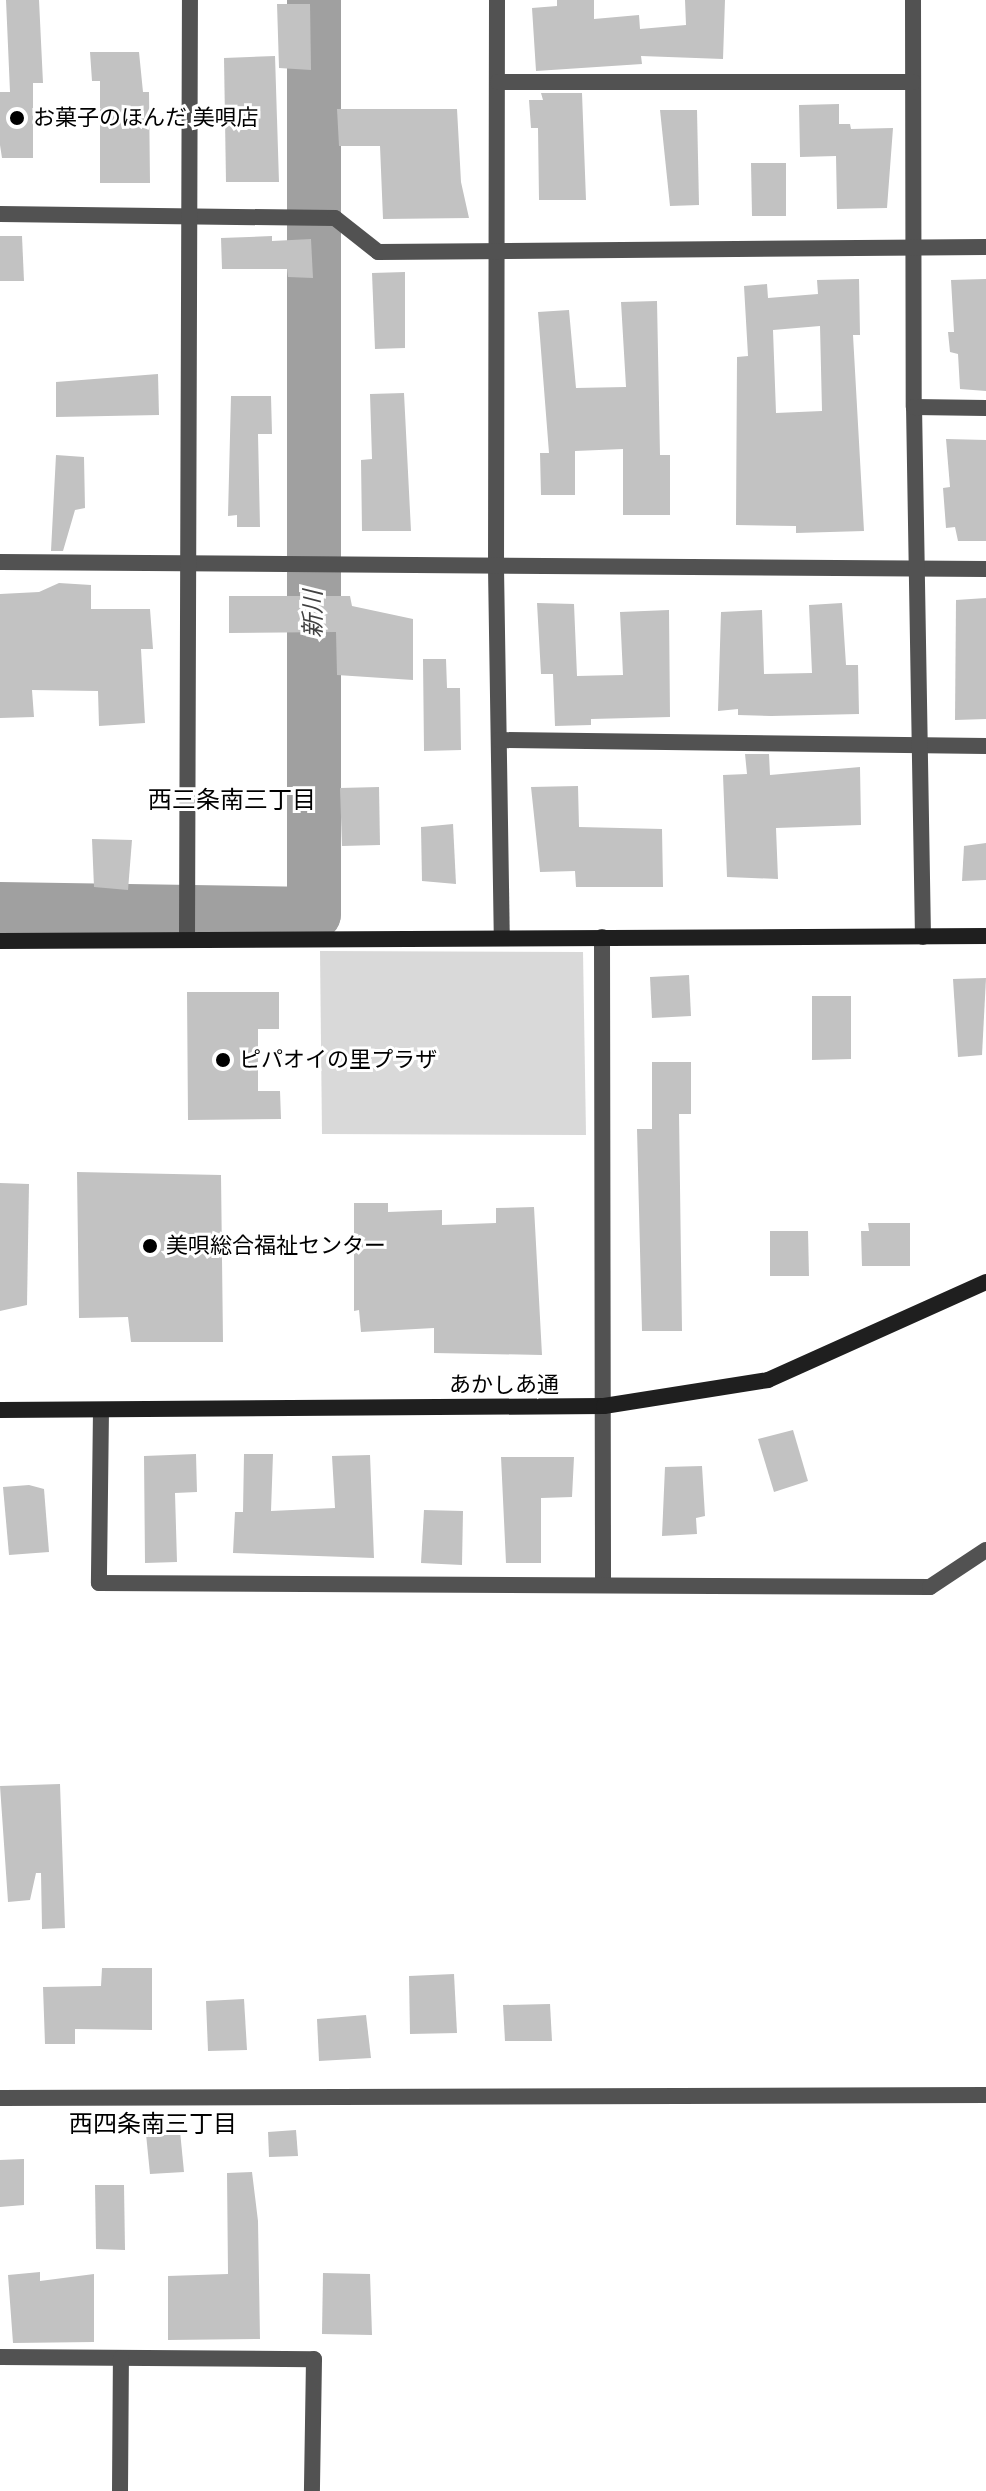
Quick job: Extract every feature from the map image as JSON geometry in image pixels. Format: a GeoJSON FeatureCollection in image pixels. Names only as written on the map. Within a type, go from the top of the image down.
{"type":"FeatureCollection","features":[{"type":"Feature","properties":{"kind":"street"},"geometry":{"type":"LineString","coordinates":[[187,939],[190,0]]}},
{"type":"Feature","properties":{"kind":"street"},"geometry":{"type":"LineString","coordinates":[[497,0],[499,252],[496,568],[502,936]]}},
{"type":"Feature","properties":{"kind":"street"},"geometry":{"type":"LineString","coordinates":[[913,0],[912,247],[923,937]]}},
{"type":"Feature","properties":{"kind":"street"},"geometry":{"type":"LineString","coordinates":[[498,82],[913,82]]}},
{"type":"Feature","properties":{"kind":"street"},"geometry":{"type":"LineString","coordinates":[[0,214],[335,218],[378,252],[986,247]]}},
{"type":"Feature","properties":{"kind":"street"},"geometry":{"type":"LineString","coordinates":[[914,407],[986,408]]}},
{"type":"Feature","properties":{"kind":"street"},"geometry":{"type":"LineString","coordinates":[[0,562],[496,568],[986,569]]}},
{"type":"Feature","properties":{"kind":"street"},"geometry":{"type":"LineString","coordinates":[[499,740],[986,746]]}},
{"type":"Feature","properties":{"kind":"street"},"geometry":{"type":"LineString","coordinates":[[0,941],[502,936],[986,936]]}},
{"type":"Feature","properties":{"kind":"street"},"geometry":{"type":"LineString","coordinates":[[602,937],[603,1585]]}},
{"type":"Feature","properties":{"kind":"street","name":"あかしあ通"},"geometry":{"type":"LineString","coordinates":[[0,1410],[604,1406],[768,1380],[986,1282]]}},
{"type":"Feature","properties":{"kind":"street"},"geometry":{"type":"LineString","coordinates":[[101,1410],[99,1583],[930,1587],[986,1550]]}},
{"type":"Feature","properties":{"kind":"street"},"geometry":{"type":"LineString","coordinates":[[0,2098],[986,2095]]}},
{"type":"Feature","properties":{"kind":"street"},"geometry":{"type":"LineString","coordinates":[[0,2357],[314,2359],[312,2491]]}},
{"type":"Feature","properties":{"kind":"street"},"geometry":{"type":"LineString","coordinates":[[120,2491],[121,2358]]}},
{"type":"Feature","properties":{"kind":"shaded area"},"geometry":{"type":"Polygon","coordinates":[[[320,951],[583,952],[586,1135],[322,1134],[320,951]]]}},
{"type":"Feature","properties":{"kind":"building"},"geometry":{"type":"Polygon","coordinates":[[[6,0],[39,0],[43,83],[33,83],[33,158],[2,158],[0,92],[10,92],[6,0]]]}},
{"type":"Feature","properties":{"kind":"building"},"geometry":{"type":"Polygon","coordinates":[[[557,0],[594,0],[594,19],[639,15],[640,29],[686,25],[685,0],[725,0],[723,59],[641,56],[642,64],[536,71],[532,8],[557,6],[557,0]]]}},
{"type":"Feature","properties":{"kind":"building"},"geometry":{"type":"Polygon","coordinates":[[[277,4],[310,4],[311,70],[279,68],[277,4]]]}},
{"type":"Feature","properties":{"kind":"building"},"geometry":{"type":"Polygon","coordinates":[[[90,52],[139,52],[143,92],[149,92],[150,183],[100,183],[100,81],[92,81],[90,52]]]}},
{"type":"Feature","properties":{"kind":"building"},"geometry":{"type":"Polygon","coordinates":[[[275,56],[279,182],[226,182],[224,58],[275,56]]]}},
{"type":"Feature","properties":{"kind":"building"},"geometry":{"type":"Polygon","coordinates":[[[541,93],[582,93],[586,200],[539,200],[538,128],[531,128],[529,100],[543,100],[541,93]]]}},
{"type":"Feature","properties":{"kind":"building"},"geometry":{"type":"Polygon","coordinates":[[[839,104],[839,124],[850,124],[851,129],[893,128],[887,208],[837,209],[836,156],[800,157],[799,105],[839,104]]]}},
{"type":"Feature","properties":{"kind":"building"},"geometry":{"type":"Polygon","coordinates":[[[337,109],[457,109],[461,182],[469,218],[383,219],[380,146],[339,146],[337,109]]]}},
{"type":"Feature","properties":{"kind":"building"},"geometry":{"type":"Polygon","coordinates":[[[660,110],[697,110],[699,205],[670,206],[660,110]]]}},
{"type":"Feature","properties":{"kind":"building"},"geometry":{"type":"Polygon","coordinates":[[[751,163],[786,163],[786,216],[752,216],[751,163]]]}},
{"type":"Feature","properties":{"kind":"building"},"geometry":{"type":"Polygon","coordinates":[[[0,236],[22,236],[24,281],[0,281],[0,236]]]}},
{"type":"Feature","properties":{"kind":"building"},"geometry":{"type":"Polygon","coordinates":[[[272,236],[272,241],[311,239],[313,278],[288,277],[287,269],[222,269],[221,238],[272,236]]]}},
{"type":"Feature","properties":{"kind":"building"},"geometry":{"type":"Polygon","coordinates":[[[405,272],[405,348],[375,349],[372,273],[405,272]]]}},
{"type":"Feature","properties":{"kind":"building"},"geometry":{"type":"Polygon","coordinates":[[[859,279],[860,335],[853,335],[864,531],[796,533],[796,526],[736,525],[737,357],[748,356],[744,286],[767,284],[768,298],[818,294],[817,280],[859,279]],[[820,326],[773,330],[776,413],[822,411],[820,326]]]}},
{"type":"Feature","properties":{"kind":"building"},"geometry":{"type":"Polygon","coordinates":[[[986,279],[986,391],[960,389],[958,354],[950,352],[948,332],[954,332],[951,280],[986,279]]]}},
{"type":"Feature","properties":{"kind":"building"},"geometry":{"type":"Polygon","coordinates":[[[657,301],[660,455],[670,455],[670,515],[623,515],[623,449],[575,451],[575,495],[541,495],[540,453],[549,453],[538,312],[569,310],[576,388],[626,387],[621,302],[657,301]]]}},
{"type":"Feature","properties":{"kind":"building"},"geometry":{"type":"Polygon","coordinates":[[[158,374],[159,415],[56,417],[56,382],[158,374]]]}},
{"type":"Feature","properties":{"kind":"building"},"geometry":{"type":"Polygon","coordinates":[[[404,393],[411,531],[362,531],[361,460],[372,459],[370,394],[404,393]]]}},
{"type":"Feature","properties":{"kind":"building"},"geometry":{"type":"Polygon","coordinates":[[[231,396],[271,396],[272,434],[258,434],[260,527],[237,527],[237,515],[228,516],[231,396]]]}},
{"type":"Feature","properties":{"kind":"building"},"geometry":{"type":"Polygon","coordinates":[[[946,439],[986,440],[986,541],[958,541],[955,527],[946,528],[943,488],[950,487],[946,439]]]}},
{"type":"Feature","properties":{"kind":"building"},"geometry":{"type":"Polygon","coordinates":[[[56,455],[84,457],[85,508],[75,510],[63,551],[51,551],[56,455]]]}},
{"type":"Feature","properties":{"kind":"building"},"geometry":{"type":"Polygon","coordinates":[[[59,583],[91,585],[91,609],[150,609],[153,649],[141,649],[145,723],[99,726],[98,691],[32,690],[34,717],[0,718],[0,594],[39,592],[59,583]]]}},
{"type":"Feature","properties":{"kind":"building"},"geometry":{"type":"Polygon","coordinates":[[[229,596],[350,596],[352,606],[413,619],[413,680],[337,675],[336,632],[229,633],[229,596]]]}},
{"type":"Feature","properties":{"kind":"building"},"geometry":{"type":"Polygon","coordinates":[[[986,598],[986,719],[955,720],[956,600],[986,598]]]}},
{"type":"Feature","properties":{"kind":"building"},"geometry":{"type":"Polygon","coordinates":[[[537,603],[574,604],[577,676],[623,675],[620,612],[669,610],[670,717],[591,719],[591,725],[555,726],[553,674],[541,674],[537,603]]]}},
{"type":"Feature","properties":{"kind":"building"},"geometry":{"type":"Polygon","coordinates":[[[842,603],[846,665],[858,665],[859,714],[771,716],[738,715],[738,709],[718,711],[721,612],[762,610],[764,674],[812,673],[809,605],[842,603]]]}},
{"type":"Feature","properties":{"kind":"building"},"geometry":{"type":"Polygon","coordinates":[[[423,659],[446,659],[447,688],[460,688],[461,750],[424,751],[423,659]]]}},
{"type":"Feature","properties":{"kind":"building"},"geometry":{"type":"Polygon","coordinates":[[[745,754],[769,754],[770,775],[860,767],[861,825],[776,828],[778,879],[727,877],[723,775],[747,774],[745,754]]]}},
{"type":"Feature","properties":{"kind":"building"},"geometry":{"type":"Polygon","coordinates":[[[578,786],[579,827],[662,829],[663,887],[576,887],[575,871],[540,872],[531,787],[578,786]]]}},
{"type":"Feature","properties":{"kind":"building"},"geometry":{"type":"Polygon","coordinates":[[[379,787],[380,845],[342,846],[340,788],[379,787]]]}},
{"type":"Feature","properties":{"kind":"building"},"geometry":{"type":"Polygon","coordinates":[[[453,824],[456,884],[422,881],[421,827],[453,824]]]}},
{"type":"Feature","properties":{"kind":"building"},"geometry":{"type":"Polygon","coordinates":[[[92,839],[132,840],[128,890],[94,887],[92,839]]]}},
{"type":"Feature","properties":{"kind":"building"},"geometry":{"type":"Polygon","coordinates":[[[986,843],[986,880],[962,881],[964,846],[986,843]]]}},
{"type":"Feature","properties":{"kind":"building"},"geometry":{"type":"Polygon","coordinates":[[[689,975],[691,1016],[652,1018],[650,977],[689,975]]]}},
{"type":"Feature","properties":{"kind":"building"},"geometry":{"type":"Polygon","coordinates":[[[986,978],[982,1055],[958,1057],[953,979],[986,978]]]}},
{"type":"Feature","properties":{"kind":"building","name":"ピパオイの里プラザ"},"geometry":{"type":"Polygon","coordinates":[[[187,992],[279,992],[279,1029],[258,1029],[258,1091],[280,1091],[281,1119],[188,1120],[187,992]]]}},
{"type":"Feature","properties":{"kind":"building"},"geometry":{"type":"Polygon","coordinates":[[[812,996],[851,996],[851,1059],[812,1060],[812,996]]]}},
{"type":"Feature","properties":{"kind":"building"},"geometry":{"type":"Polygon","coordinates":[[[652,1062],[691,1062],[691,1114],[679,1114],[682,1331],[642,1331],[637,1129],[652,1129],[652,1062]]]}},
{"type":"Feature","properties":{"kind":"building","name":"美唄総合福祉センター"},"geometry":{"type":"Polygon","coordinates":[[[77,1172],[221,1175],[223,1342],[131,1342],[128,1317],[79,1318],[77,1172]]]}},
{"type":"Feature","properties":{"kind":"building"},"geometry":{"type":"Polygon","coordinates":[[[0,1183],[29,1184],[27,1305],[0,1311],[0,1183]]]}},
{"type":"Feature","properties":{"kind":"building"},"geometry":{"type":"Polygon","coordinates":[[[354,1203],[388,1203],[388,1212],[442,1210],[442,1225],[496,1223],[496,1208],[534,1207],[542,1355],[434,1353],[434,1328],[361,1332],[359,1310],[354,1311],[354,1203]]]}},
{"type":"Feature","properties":{"kind":"building"},"geometry":{"type":"Polygon","coordinates":[[[868,1223],[910,1223],[910,1266],[862,1266],[861,1231],[869,1231],[868,1223]]]}},
{"type":"Feature","properties":{"kind":"building"},"geometry":{"type":"Polygon","coordinates":[[[770,1231],[808,1231],[809,1276],[770,1276],[770,1231]]]}},
{"type":"Feature","properties":{"kind":"building"},"geometry":{"type":"Polygon","coordinates":[[[793,1430],[808,1481],[774,1492],[758,1439],[793,1430]]]}},
{"type":"Feature","properties":{"kind":"building"},"geometry":{"type":"Polygon","coordinates":[[[196,1454],[197,1492],[175,1493],[177,1562],[145,1563],[144,1456],[196,1454]]]}},
{"type":"Feature","properties":{"kind":"building"},"geometry":{"type":"Polygon","coordinates":[[[244,1454],[273,1454],[271,1511],[335,1508],[332,1456],[370,1455],[374,1558],[233,1553],[235,1512],[243,1512],[244,1454]]]}},
{"type":"Feature","properties":{"kind":"building"},"geometry":{"type":"Polygon","coordinates":[[[501,1457],[574,1457],[572,1497],[541,1498],[541,1563],[506,1563],[501,1457]]]}},
{"type":"Feature","properties":{"kind":"building"},"geometry":{"type":"Polygon","coordinates":[[[702,1466],[705,1516],[696,1518],[697,1534],[662,1536],[665,1467],[702,1466]]]}},
{"type":"Feature","properties":{"kind":"building"},"geometry":{"type":"Polygon","coordinates":[[[29,1485],[44,1489],[49,1552],[9,1555],[3,1487],[29,1485]]]}},
{"type":"Feature","properties":{"kind":"building"},"geometry":{"type":"Polygon","coordinates":[[[424,1510],[463,1511],[462,1565],[421,1563],[424,1510]]]}},
{"type":"Feature","properties":{"kind":"building"},"geometry":{"type":"Polygon","coordinates":[[[60,1784],[65,1928],[42,1929],[41,1873],[36,1873],[30,1900],[8,1902],[0,1786],[60,1784]]]}},
{"type":"Feature","properties":{"kind":"building"},"geometry":{"type":"Polygon","coordinates":[[[102,1968],[152,1968],[152,2030],[75,2029],[75,2044],[45,2044],[43,1987],[101,1986],[102,1968]]]}},
{"type":"Feature","properties":{"kind":"building"},"geometry":{"type":"Polygon","coordinates":[[[454,1974],[457,2033],[410,2034],[409,1976],[454,1974]]]}},
{"type":"Feature","properties":{"kind":"building"},"geometry":{"type":"Polygon","coordinates":[[[244,1999],[247,2050],[208,2051],[206,2001],[244,1999]]]}},
{"type":"Feature","properties":{"kind":"building"},"geometry":{"type":"Polygon","coordinates":[[[550,2004],[552,2041],[505,2041],[503,2005],[550,2004]]]}},
{"type":"Feature","properties":{"kind":"building"},"geometry":{"type":"Polygon","coordinates":[[[366,2015],[371,2058],[319,2061],[317,2019],[366,2015]]]}},
{"type":"Feature","properties":{"kind":"building"},"geometry":{"type":"Polygon","coordinates":[[[296,2130],[298,2156],[269,2157],[268,2132],[296,2130]]]}},
{"type":"Feature","properties":{"kind":"building"},"geometry":{"type":"Polygon","coordinates":[[[180,2131],[184,2172],[150,2174],[146,2134],[180,2131]]]}},
{"type":"Feature","properties":{"kind":"building"},"geometry":{"type":"Polygon","coordinates":[[[24,2159],[24,2205],[0,2207],[0,2160],[24,2159]]]}},
{"type":"Feature","properties":{"kind":"building"},"geometry":{"type":"Polygon","coordinates":[[[252,2172],[258,2221],[260,2339],[168,2340],[168,2276],[228,2274],[227,2173],[252,2172]]]}},
{"type":"Feature","properties":{"kind":"building"},"geometry":{"type":"Polygon","coordinates":[[[95,2185],[124,2185],[125,2250],[96,2249],[95,2185]]]}},
{"type":"Feature","properties":{"kind":"building"},"geometry":{"type":"Polygon","coordinates":[[[40,2272],[40,2281],[94,2274],[94,2342],[13,2343],[8,2275],[40,2272]]]}},
{"type":"Feature","properties":{"kind":"building"},"geometry":{"type":"Polygon","coordinates":[[[323,2273],[370,2274],[372,2335],[322,2334],[323,2273]]]}},
{"type":"Feature","properties":{"kind":"waterway","name":"新川"},"geometry":{"type":"LineString","coordinates":[[0,909],[314,914],[314,0]]}},
{"type":"Feature","properties":{"kind":"place","name":"お菓子のほんだ 美唄店"},"geometry":{"type":"Point","coordinates":[17,118]}},
{"type":"Feature","properties":{"kind":"place","name":"ピパオイの里プラザ"},"geometry":{"type":"Point","coordinates":[223,1060]}},
{"type":"Feature","properties":{"kind":"place","name":"美唄総合福祉センター"},"geometry":{"type":"Point","coordinates":[150,1246]}},
{"type":"Feature","properties":{"kind":"district","name":"西三条南三丁目"},"geometry":{"type":"Point","coordinates":[232,801]}},
{"type":"Feature","properties":{"kind":"district","name":"西四条南三丁目"},"geometry":{"type":"Point","coordinates":[153,2125]}}]}
